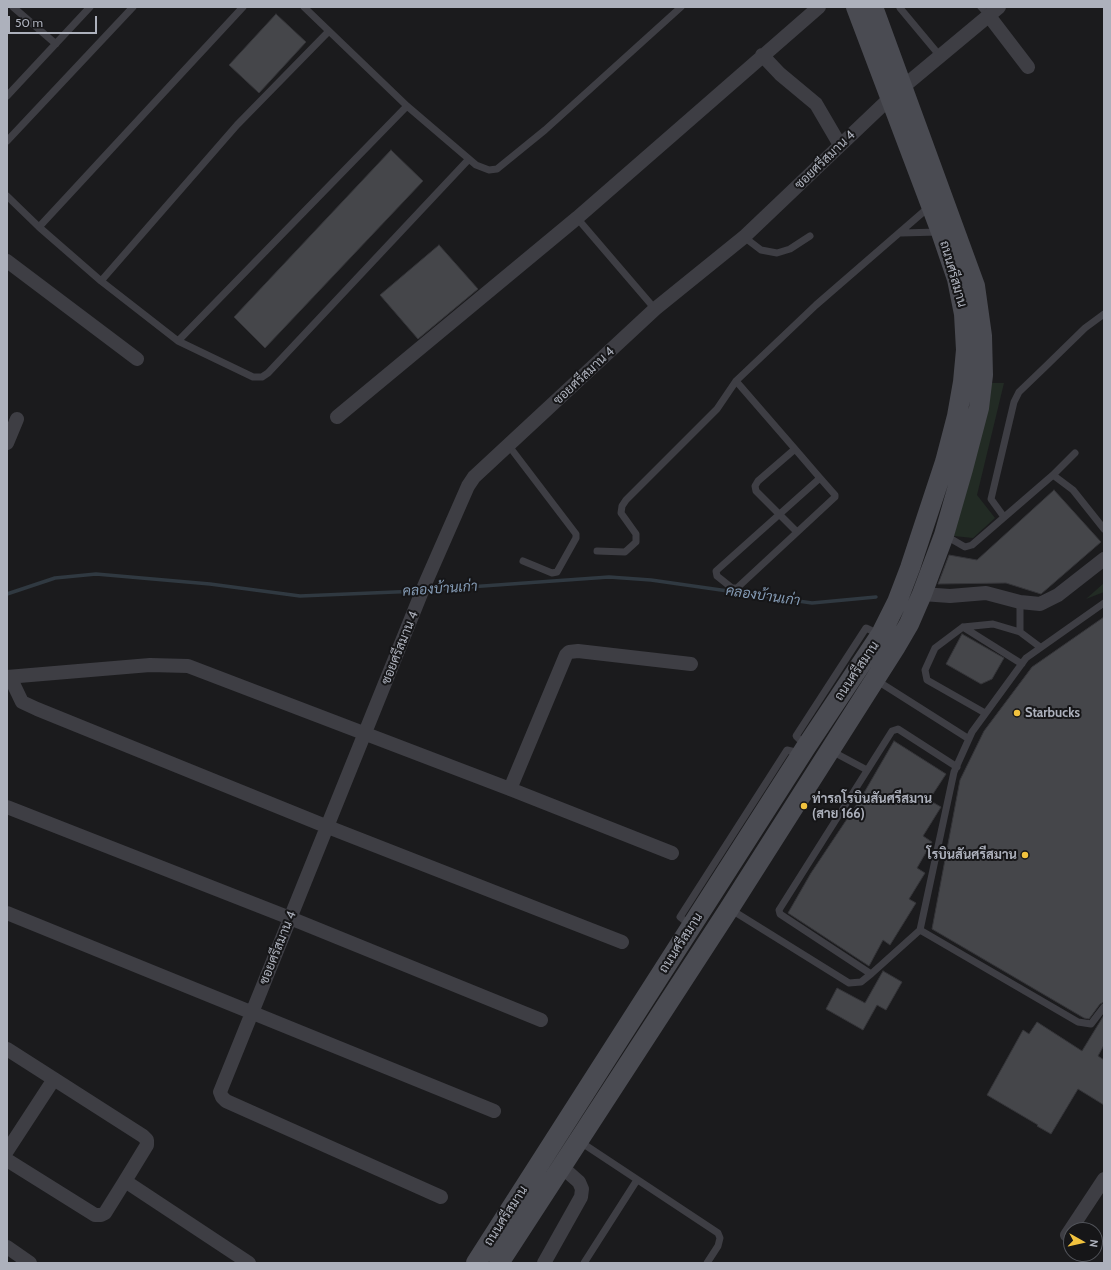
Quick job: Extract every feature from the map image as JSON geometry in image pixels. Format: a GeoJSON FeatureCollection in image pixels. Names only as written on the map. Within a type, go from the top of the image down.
{"type":"FeatureCollection","features":[{"type":"Feature","properties":{"kind":"main road","name":"ถนนศรีสมาน"},"geometry":{"type":"LineString","coordinates":[[499,1263],[579,1141],[736,910],[879,685],[922,594],[944,535],[979,408],[983,375],[982,336],[977,298],[971,270],[897,92],[856,7]]}},
{"type":"Feature","properties":{"kind":"main road","name":"ถนนศรีสมาน"},"geometry":{"type":"LineString","coordinates":[[476,1263],[804,750],[881,634],[897,602],[910,568],[945,462],[957,416],[963,382],[966,350],[964,314],[957,279],[930,205],[873,7]]}},
{"type":"Feature","properties":{"kind":"street"},"geometry":{"type":"LineString","coordinates":[[337,417],[576,218],[819,7]]}},
{"type":"Feature","properties":{"kind":"street"},"geometry":{"type":"LineString","coordinates":[[990,10],[1028,67]]}},
{"type":"Feature","properties":{"kind":"street","name":"ซอยศรีสมาน 4"},"geometry":{"type":"LineString","coordinates":[[441,1197],[237,1106],[222,1097],[220,1092],[426,584],[470,481],[655,309],[744,237],[897,92],[940,56],[990,10]]}},
{"type":"Feature","properties":{"kind":"street"},"geometry":{"type":"LineString","coordinates":[[762,55],[780,74],[816,104],[840,145]]}},
{"type":"Feature","properties":{"kind":"street"},"geometry":{"type":"LineString","coordinates":[[7,261],[137,359]]}},
{"type":"Feature","properties":{"kind":"street"},"geometry":{"type":"LineString","coordinates":[[7,443],[17,419]]}},
{"type":"Feature","properties":{"kind":"street"},"geometry":{"type":"LineString","coordinates":[[922,594],[950,596],[986,593],[1020,602],[1040,604],[1047,602],[1104,559]]}},
{"type":"Feature","properties":{"kind":"street"},"geometry":{"type":"LineString","coordinates":[[510,789],[566,655],[569,652],[578,651],[691,664]]}},
{"type":"Feature","properties":{"kind":"street"},"geometry":{"type":"LineString","coordinates":[[622,942],[328,827],[37,710],[22,702],[9,677],[150,665],[188,666],[510,789],[672,853]]}},
{"type":"Feature","properties":{"kind":"street"},"geometry":{"type":"LineString","coordinates":[[7,808],[290,918],[541,1020]]}},
{"type":"Feature","properties":{"kind":"street"},"geometry":{"type":"LineString","coordinates":[[7,914],[494,1111]]}},
{"type":"Feature","properties":{"kind":"street"},"geometry":{"type":"LineString","coordinates":[[7,1049],[147,1140],[147,1145],[125,1181],[105,1213],[101,1215],[95,1215],[7,1160]]}},
{"type":"Feature","properties":{"kind":"street"},"geometry":{"type":"LineString","coordinates":[[7,1151],[54,1079]]}},
{"type":"Feature","properties":{"kind":"street"},"geometry":{"type":"LineString","coordinates":[[544,1263],[581,1197],[582,1189],[579,1182],[562,1167]]}},
{"type":"Feature","properties":{"kind":"street"},"geometry":{"type":"LineString","coordinates":[[1076,1222],[1104,1179]]}},
{"type":"Feature","properties":{"kind":"street"},"geometry":{"type":"LineString","coordinates":[[125,1181],[249,1263]]}},
{"type":"Feature","properties":{"kind":"street"},"geometry":{"type":"LineString","coordinates":[[7,1247],[30,1263]]}},
{"type":"Feature","properties":{"kind":"lane"},"geometry":{"type":"LineString","coordinates":[[13,7],[56,44]]}},
{"type":"Feature","properties":{"kind":"lane"},"geometry":{"type":"LineString","coordinates":[[7,96],[90,7]]}},
{"type":"Feature","properties":{"kind":"lane"},"geometry":{"type":"LineString","coordinates":[[7,142],[133,7]]}},
{"type":"Feature","properties":{"kind":"lane"},"geometry":{"type":"LineString","coordinates":[[39,227],[243,7]]}},
{"type":"Feature","properties":{"kind":"lane"},"geometry":{"type":"LineString","coordinates":[[304,7],[407,106],[469,159],[483,169],[489,170],[497,169],[545,130],[681,7]]}},
{"type":"Feature","properties":{"kind":"lane"},"geometry":{"type":"LineString","coordinates":[[900,8],[940,56]]}},
{"type":"Feature","properties":{"kind":"lane"},"geometry":{"type":"LineString","coordinates":[[101,281],[238,125],[329,31]]}},
{"type":"Feature","properties":{"kind":"lane"},"geometry":{"type":"LineString","coordinates":[[178,341],[407,106]]}},
{"type":"Feature","properties":{"kind":"lane"},"geometry":{"type":"LineString","coordinates":[[7,196],[39,227],[101,281],[178,341],[253,377],[262,376],[268,373],[469,159]]}},
{"type":"Feature","properties":{"kind":"lane"},"geometry":{"type":"LineString","coordinates":[[597,551],[624,552],[636,542],[636,534],[621,513],[622,506],[626,500],[717,409],[736,381],[816,304],[901,233],[930,205]]}},
{"type":"Feature","properties":{"kind":"lane"},"geometry":{"type":"LineString","coordinates":[[576,218],[655,309]]}},
{"type":"Feature","properties":{"kind":"lane"},"geometry":{"type":"LineString","coordinates":[[901,233],[941,232]]}},
{"type":"Feature","properties":{"kind":"lane"},"geometry":{"type":"LineString","coordinates":[[744,237],[761,250],[777,254],[790,249],[810,236]]}},
{"type":"Feature","properties":{"kind":"lane"},"geometry":{"type":"LineString","coordinates":[[1004,517],[991,499],[1014,402],[1019,392],[1085,328],[1104,314]]}},
{"type":"Feature","properties":{"kind":"lane"},"geometry":{"type":"LineString","coordinates":[[736,381],[835,495],[834,500],[737,588],[732,588],[717,576],[716,571],[820,478]]}},
{"type":"Feature","properties":{"kind":"lane"},"geometry":{"type":"LineString","coordinates":[[509,446],[576,534],[576,538],[557,572],[552,573],[523,561]]}},
{"type":"Feature","properties":{"kind":"lane"},"geometry":{"type":"LineString","coordinates":[[795,449],[758,481],[756,491],[797,532]]}},
{"type":"Feature","properties":{"kind":"lane"},"geometry":{"type":"LineString","coordinates":[[944,535],[968,547],[1053,475],[1075,453]]}},
{"type":"Feature","properties":{"kind":"lane"},"geometry":{"type":"LineString","coordinates":[[1053,475],[1073,490],[1103,524]]}},
{"type":"Feature","properties":{"kind":"lane"},"geometry":{"type":"LineString","coordinates":[[1020,602],[1020,632]]}},
{"type":"Feature","properties":{"kind":"lane"},"geometry":{"type":"LineString","coordinates":[[736,910],[849,983],[861,982],[871,974],[920,930],[954,772],[969,739],[985,713],[1026,658],[1104,603]]}},
{"type":"Feature","properties":{"kind":"lane"},"geometry":{"type":"LineString","coordinates":[[985,713],[927,680],[925,670],[935,648],[963,627],[993,624],[1020,632],[1040,647]]}},
{"type":"Feature","properties":{"kind":"lane"},"geometry":{"type":"LineString","coordinates":[[963,627],[1022,664]]}},
{"type":"Feature","properties":{"kind":"lane"},"geometry":{"type":"LineString","coordinates":[[879,685],[969,739]]}},
{"type":"Feature","properties":{"kind":"lane"},"geometry":{"type":"LineString","coordinates":[[871,974],[779,912],[892,731],[896,728],[957,767]]}},
{"type":"Feature","properties":{"kind":"lane"},"geometry":{"type":"LineString","coordinates":[[835,761],[841,752],[867,770]]}},
{"type":"Feature","properties":{"kind":"lane"},"geometry":{"type":"LineString","coordinates":[[920,930],[1078,1022],[1091,1024],[1104,1007]]}},
{"type":"Feature","properties":{"kind":"lane"},"geometry":{"type":"LineString","coordinates":[[579,1141],[718,1233],[720,1238],[718,1246],[707,1263]]}},
{"type":"Feature","properties":{"kind":"lane"},"geometry":{"type":"LineString","coordinates":[[584,1263],[637,1180]]}},
{"type":"Feature","properties":{"kind":"shaded area"},"geometry":{"type":"Polygon","coordinates":[[[987,383],[1004,383],[977,495],[995,518],[973,538],[954,536],[987,383]]]}},
{"type":"Feature","properties":{"kind":"shaded area"},"geometry":{"type":"Polygon","coordinates":[[[1104,583],[1104,592],[1086,599],[1104,583]]]}},
{"type":"Feature","properties":{"kind":"building"},"geometry":{"type":"Polygon","coordinates":[[[276,14],[306,42],[259,93],[229,65],[276,14]]]}},
{"type":"Feature","properties":{"kind":"building"},"geometry":{"type":"Polygon","coordinates":[[[391,150],[423,181],[265,348],[234,317],[391,150]]]}},
{"type":"Feature","properties":{"kind":"building"},"geometry":{"type":"Polygon","coordinates":[[[439,245],[478,289],[418,339],[380,295],[439,245]]]}},
{"type":"Feature","properties":{"kind":"building"},"geometry":{"type":"Polygon","coordinates":[[[1054,490],[1101,542],[1041,594],[1006,583],[938,584],[949,555],[977,560],[1054,490]]]}},
{"type":"Feature","properties":{"kind":"building","name":"โรบินสันศรีสมาน"},"geometry":{"type":"Polygon","coordinates":[[[1104,617],[1104,1002],[1100,1004],[1089,1019],[1084,1018],[932,929],[960,780],[984,731],[1032,667],[1104,617]]]}},
{"type":"Feature","properties":{"kind":"building"},"geometry":{"type":"Polygon","coordinates":[[[962,634],[1004,658],[992,679],[981,684],[946,664],[962,634]]]}},
{"type":"Feature","properties":{"kind":"building"},"geometry":{"type":"Polygon","coordinates":[[[894,741],[946,774],[929,800],[941,807],[923,836],[932,842],[917,868],[925,873],[909,899],[916,903],[890,945],[883,940],[869,966],[788,913],[811,873],[861,798],[894,741]]]}},
{"type":"Feature","properties":{"kind":"building"},"geometry":{"type":"Polygon","coordinates":[[[883,971],[902,982],[886,1010],[877,1005],[863,1030],[826,1009],[837,988],[865,1003],[883,971]]]}},
{"type":"Feature","properties":{"kind":"building"},"geometry":{"type":"Polygon","coordinates":[[[1104,1015],[1104,1045],[1098,1056],[1104,1060],[1104,1105],[1078,1089],[1051,1134],[987,1095],[1023,1030],[1029,1034],[1037,1022],[1082,1051],[1104,1015]]]}},
{"type":"Feature","properties":{"kind":"waterway","name":"คลองบ้านเก่า"},"geometry":{"type":"LineString","coordinates":[[7,594],[55,578],[96,574],[210,584],[300,596],[419,591]]}},
{"type":"Feature","properties":{"kind":"waterway","name":"คลองบ้านเก่า"},"geometry":{"type":"LineString","coordinates":[[427,590],[609,577],[651,580],[812,603],[876,597]]}},
{"type":"Feature","properties":{"kind":"place","name":"Starbucks"},"geometry":{"type":"Point","coordinates":[1017,713]}},
{"type":"Feature","properties":{"kind":"place","name":"ท่ารถโรบินสันศรีสมาน (สาย 166)"},"geometry":{"type":"Point","coordinates":[804,806]}},
{"type":"Feature","properties":{"kind":"place","name":"โรบินสันศรีสมาน"},"geometry":{"type":"Point","coordinates":[1025,855]}}]}
